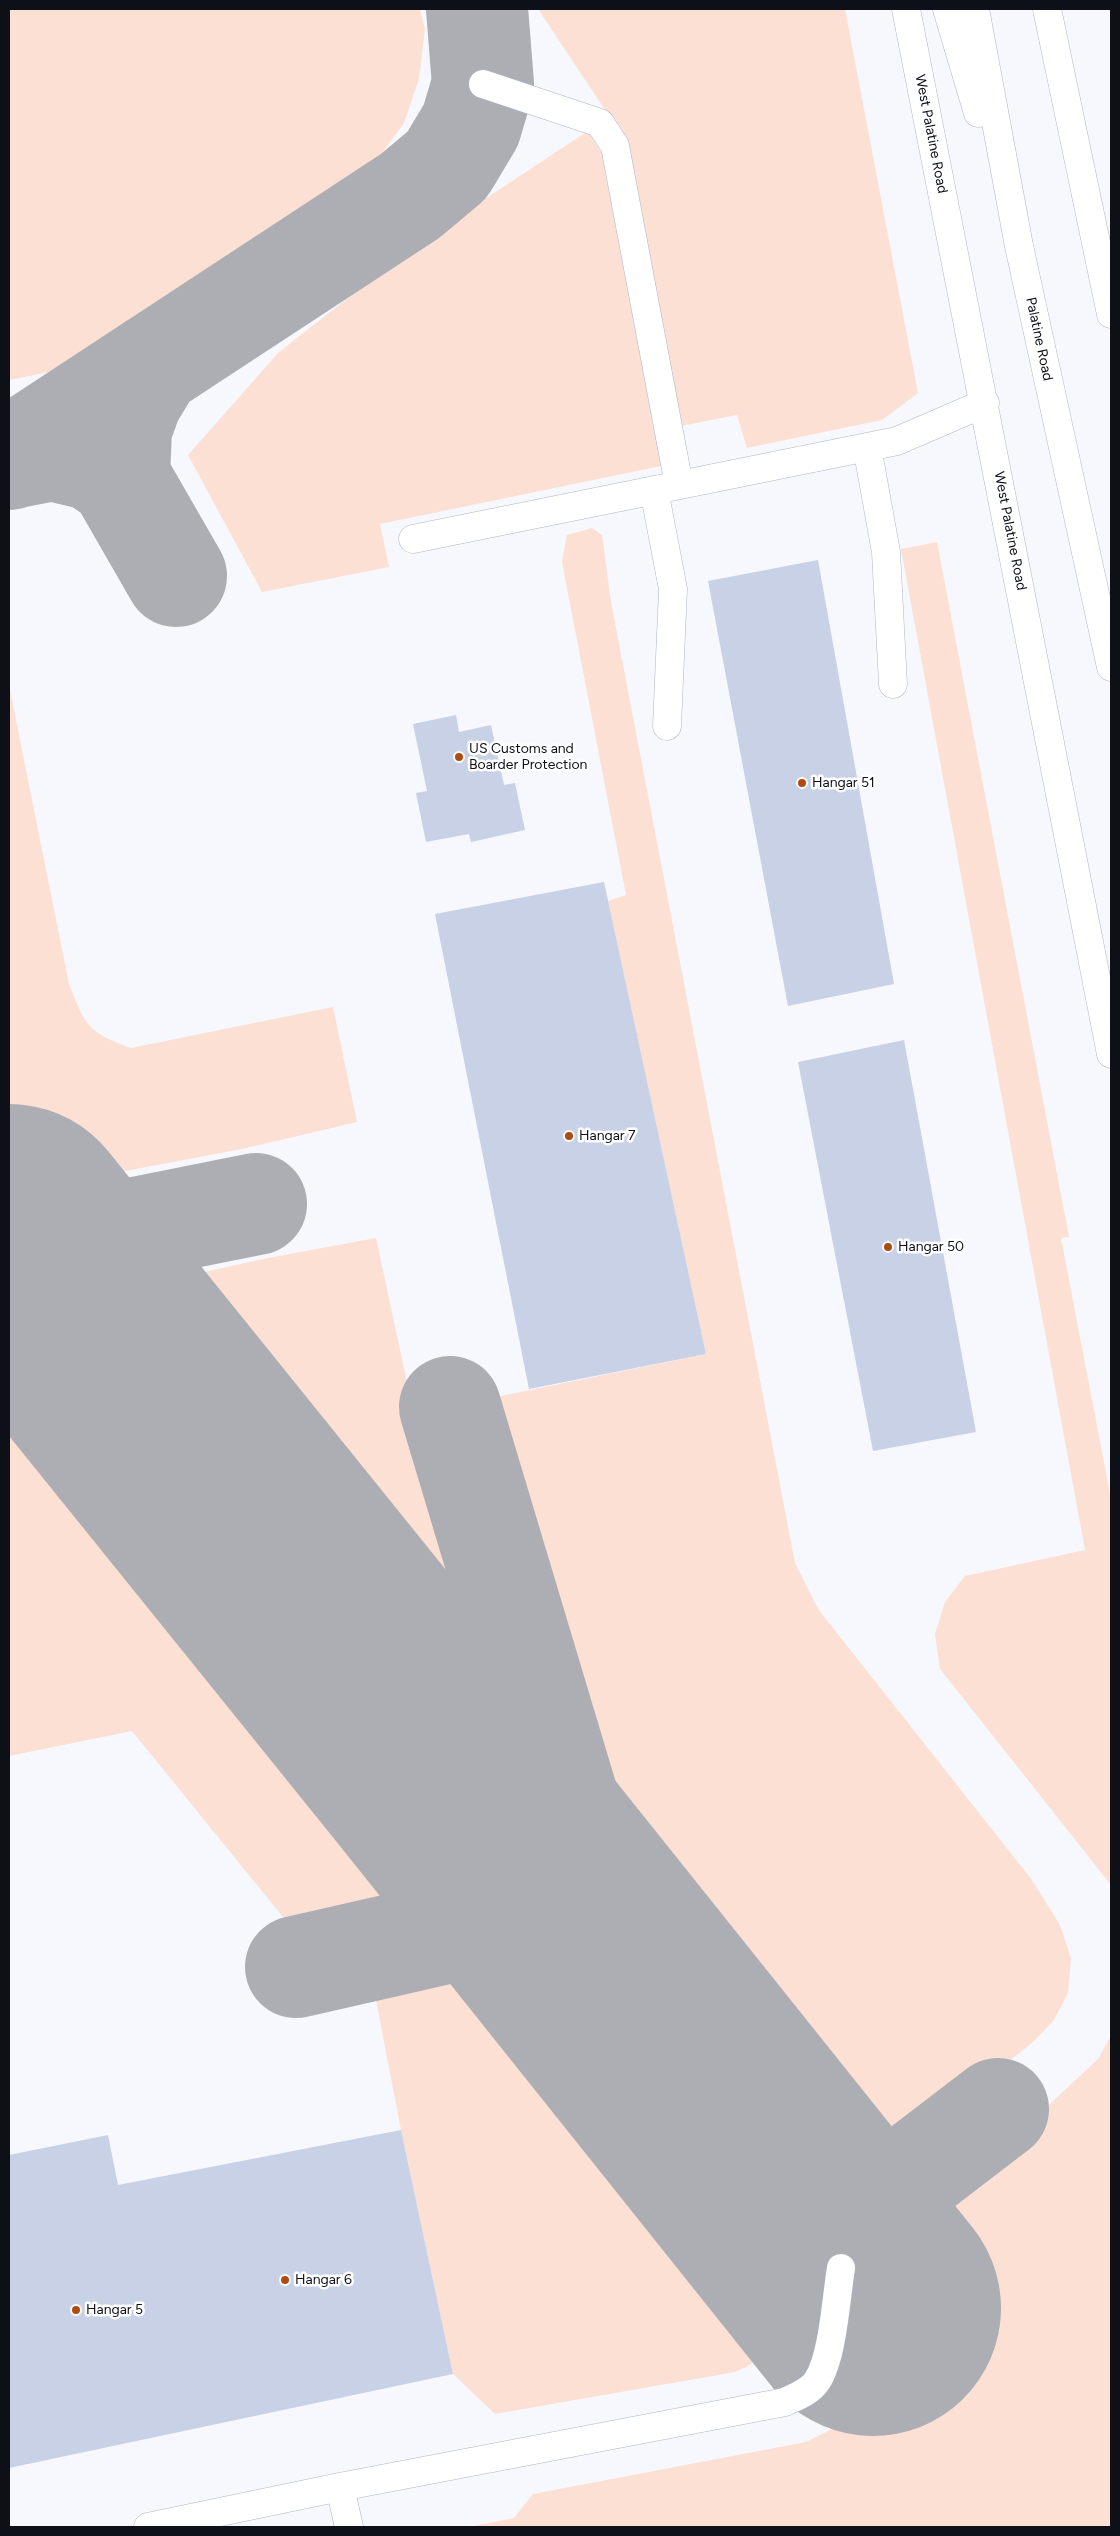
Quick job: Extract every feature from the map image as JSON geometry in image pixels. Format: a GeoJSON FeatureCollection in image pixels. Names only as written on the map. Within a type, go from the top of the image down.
{"type":"FeatureCollection","features":[{"type":"Feature","properties":{"kind":"main road","name":"West Palatine Road"},"geometry":{"type":"LineString","coordinates":[[906,9],[985,403],[1111,1054]]}},
{"type":"Feature","properties":{"kind":"main road"},"geometry":{"type":"LineString","coordinates":[[947,9],[1019,246]]}},
{"type":"Feature","properties":{"kind":"main road","name":"Palatine Road"},"geometry":{"type":"LineString","coordinates":[[975,9],[1019,246],[1111,667]]}},
{"type":"Feature","properties":{"kind":"main road"},"geometry":{"type":"LineString","coordinates":[[1047,9],[1111,314]]}},
{"type":"Feature","properties":{"kind":"main road"},"geometry":{"type":"LineString","coordinates":[[1055,9],[1059,68]]}},
{"type":"Feature","properties":{"kind":"main road"},"geometry":{"type":"LineString","coordinates":[[483,84],[600,123],[615,146],[667,488],[673,588],[667,726]]}},
{"type":"Feature","properties":{"kind":"main road"},"geometry":{"type":"LineString","coordinates":[[413,539],[897,441],[985,403]]}},
{"type":"Feature","properties":{"kind":"main road"},"geometry":{"type":"LineString","coordinates":[[867,447],[886,552],[892,684]]}},
{"type":"Feature","properties":{"kind":"main road"},"geometry":{"type":"LineString","coordinates":[[148,2527],[340,2487],[784,2402],[800,2395],[816,2383],[825,2365],[841,2268]]}},
{"type":"Feature","properties":{"kind":"main road"},"geometry":{"type":"LineString","coordinates":[[340,2487],[349,2527]]}},
{"type":"Feature","properties":{"kind":"shaded area"},"geometry":{"type":"Polygon","coordinates":[[[9,9],[420,9],[425,29],[419,79],[404,123],[365,173],[80,362],[55,371],[9,380],[9,9]]]}},
{"type":"Feature","properties":{"kind":"shaded area"},"geometry":{"type":"Polygon","coordinates":[[[538,9],[845,9],[918,393],[882,420],[747,448],[737,415],[681,426],[627,143],[538,9]]]}},
{"type":"Feature","properties":{"kind":"shaded area"},"geometry":{"type":"Polygon","coordinates":[[[588,131],[602,154],[661,466],[380,524],[389,567],[262,592],[188,455],[278,353],[418,243],[588,131]]]}},
{"type":"Feature","properties":{"kind":"shaded area"},"geometry":{"type":"Polygon","coordinates":[[[592,528],[602,535],[611,602],[795,1563],[818,1609],[1032,1880],[1060,1925],[1071,1958],[1068,1993],[1054,2020],[1032,2043],[923,2129],[891,2142],[847,2145],[813,2137],[791,2124],[753,2092],[630,1938],[472,1433],[491,1398],[706,1354],[608,901],[626,895],[562,562],[567,535],[592,528]]]}},
{"type":"Feature","properties":{"kind":"shaded area"},"geometry":{"type":"Polygon","coordinates":[[[937,542],[1069,1237],[1061,1238],[1111,1499],[1111,1885],[940,1669],[935,1634],[945,1602],[965,1576],[1085,1550],[901,549],[937,542]]]}},
{"type":"Feature","properties":{"kind":"shaded area"},"geometry":{"type":"Polygon","coordinates":[[[9,685],[69,984],[84,1018],[90,1026],[105,1037],[131,1048],[333,1007],[357,1122],[242,1149],[51,1185],[25,1176],[9,1165],[9,685]]]}},
{"type":"Feature","properties":{"kind":"shaded area"},"geometry":{"type":"Polygon","coordinates":[[[376,1238],[414,1415],[424,1412],[436,1424],[542,1763],[543,1822],[539,1826],[139,1329],[138,1306],[150,1291],[168,1280],[268,1258],[376,1238]]]}},
{"type":"Feature","properties":{"kind":"shaded area"},"geometry":{"type":"Polygon","coordinates":[[[9,1297],[429,1820],[435,1846],[428,1874],[410,1896],[363,1910],[287,1922],[132,1731],[9,1756],[9,1297]]]}},
{"type":"Feature","properties":{"kind":"shaded area"},"geometry":{"type":"Polygon","coordinates":[[[506,1973],[547,1983],[562,1993],[780,2259],[791,2297],[791,2310],[788,2322],[776,2343],[746,2367],[735,2372],[495,2414],[453,2374],[401,2130],[376,2000],[506,1973]]]}},
{"type":"Feature","properties":{"kind":"shaded area"},"geometry":{"type":"Polygon","coordinates":[[[1111,2036],[1111,2527],[469,2527],[514,2518],[533,2494],[806,2442],[840,2425],[865,2399],[879,2369],[879,2337],[868,2273],[880,2242],[1052,2102],[1098,2059],[1111,2036]]]}},
{"type":"Feature","properties":{"kind":"building","name":"Hangar 51"},"geometry":{"type":"Polygon","coordinates":[[[818,560],[894,984],[788,1006],[708,581],[818,560]]]}},
{"type":"Feature","properties":{"kind":"building","name":"US Customs and Boarder Protection"},"geometry":{"type":"Polygon","coordinates":[[[456,715],[459,732],[491,725],[504,785],[515,783],[525,830],[471,842],[469,834],[426,842],[416,793],[427,791],[413,724],[456,715]]]}},
{"type":"Feature","properties":{"kind":"building","name":"Hangar 7"},"geometry":{"type":"Polygon","coordinates":[[[604,882],[706,1354],[529,1389],[435,914],[604,882]]]}},
{"type":"Feature","properties":{"kind":"building","name":"Hangar 50"},"geometry":{"type":"Polygon","coordinates":[[[904,1040],[976,1432],[873,1451],[798,1062],[904,1040]]]}},
{"type":"Feature","properties":{"kind":"building","name":"Hangar 6"},"geometry":{"type":"Polygon","coordinates":[[[401,2130],[453,2374],[9,2468],[9,2155],[108,2135],[118,2185],[401,2130]]]}},
{"type":"Feature","properties":{"kind":"taxiway"},"geometry":{"type":"LineString","coordinates":[[9,459],[410,196],[447,165],[471,125],[483,84],[477,9]]}},
{"type":"Feature","properties":{"kind":"taxiway"},"geometry":{"type":"LineString","coordinates":[[11,458],[52,450],[94,460],[119,477],[121,428],[132,398],[152,365]]}},
{"type":"Feature","properties":{"kind":"taxiway"},"geometry":{"type":"LineString","coordinates":[[119,477],[176,576]]}},
{"type":"Feature","properties":{"kind":"taxiway"},"geometry":{"type":"LineString","coordinates":[[106,1234],[256,1204]]}},
{"type":"Feature","properties":{"kind":"taxiway"},"geometry":{"type":"LineString","coordinates":[[9,1211],[32,1223],[56,1230],[106,1234],[93,1259],[88,1282],[87,1294],[91,1333]]}},
{"type":"Feature","properties":{"kind":"taxiway"},"geometry":{"type":"LineString","coordinates":[[450,1407],[567,1797],[624,1997]]}},
{"type":"Feature","properties":{"kind":"taxiway"},"geometry":{"type":"LineString","coordinates":[[296,1967],[441,1934],[466,1921],[526,1875],[557,1848],[567,1819],[567,1797]]}},
{"type":"Feature","properties":{"kind":"taxiway"},"geometry":{"type":"LineString","coordinates":[[752,2158],[813,2189],[858,2190],[904,2181],[998,2109]]}},
{"type":"Feature","properties":{"kind":"runway"},"geometry":{"type":"LineString","coordinates":[[9,1232],[439,1765],[873,2308]]}},
{"type":"Feature","properties":{"kind":"place","name":"US Customs and Boarder Protection"},"geometry":{"type":"Point","coordinates":[459,757]}},
{"type":"Feature","properties":{"kind":"place","name":"Hangar 51"},"geometry":{"type":"Point","coordinates":[802,783]}},
{"type":"Feature","properties":{"kind":"place","name":"Hangar 7"},"geometry":{"type":"Point","coordinates":[569,1136]}},
{"type":"Feature","properties":{"kind":"place","name":"Hangar 50"},"geometry":{"type":"Point","coordinates":[888,1247]}},
{"type":"Feature","properties":{"kind":"place","name":"Hangar 6"},"geometry":{"type":"Point","coordinates":[285,2280]}},
{"type":"Feature","properties":{"kind":"place","name":"Hangar 5"},"geometry":{"type":"Point","coordinates":[76,2310]}}]}
